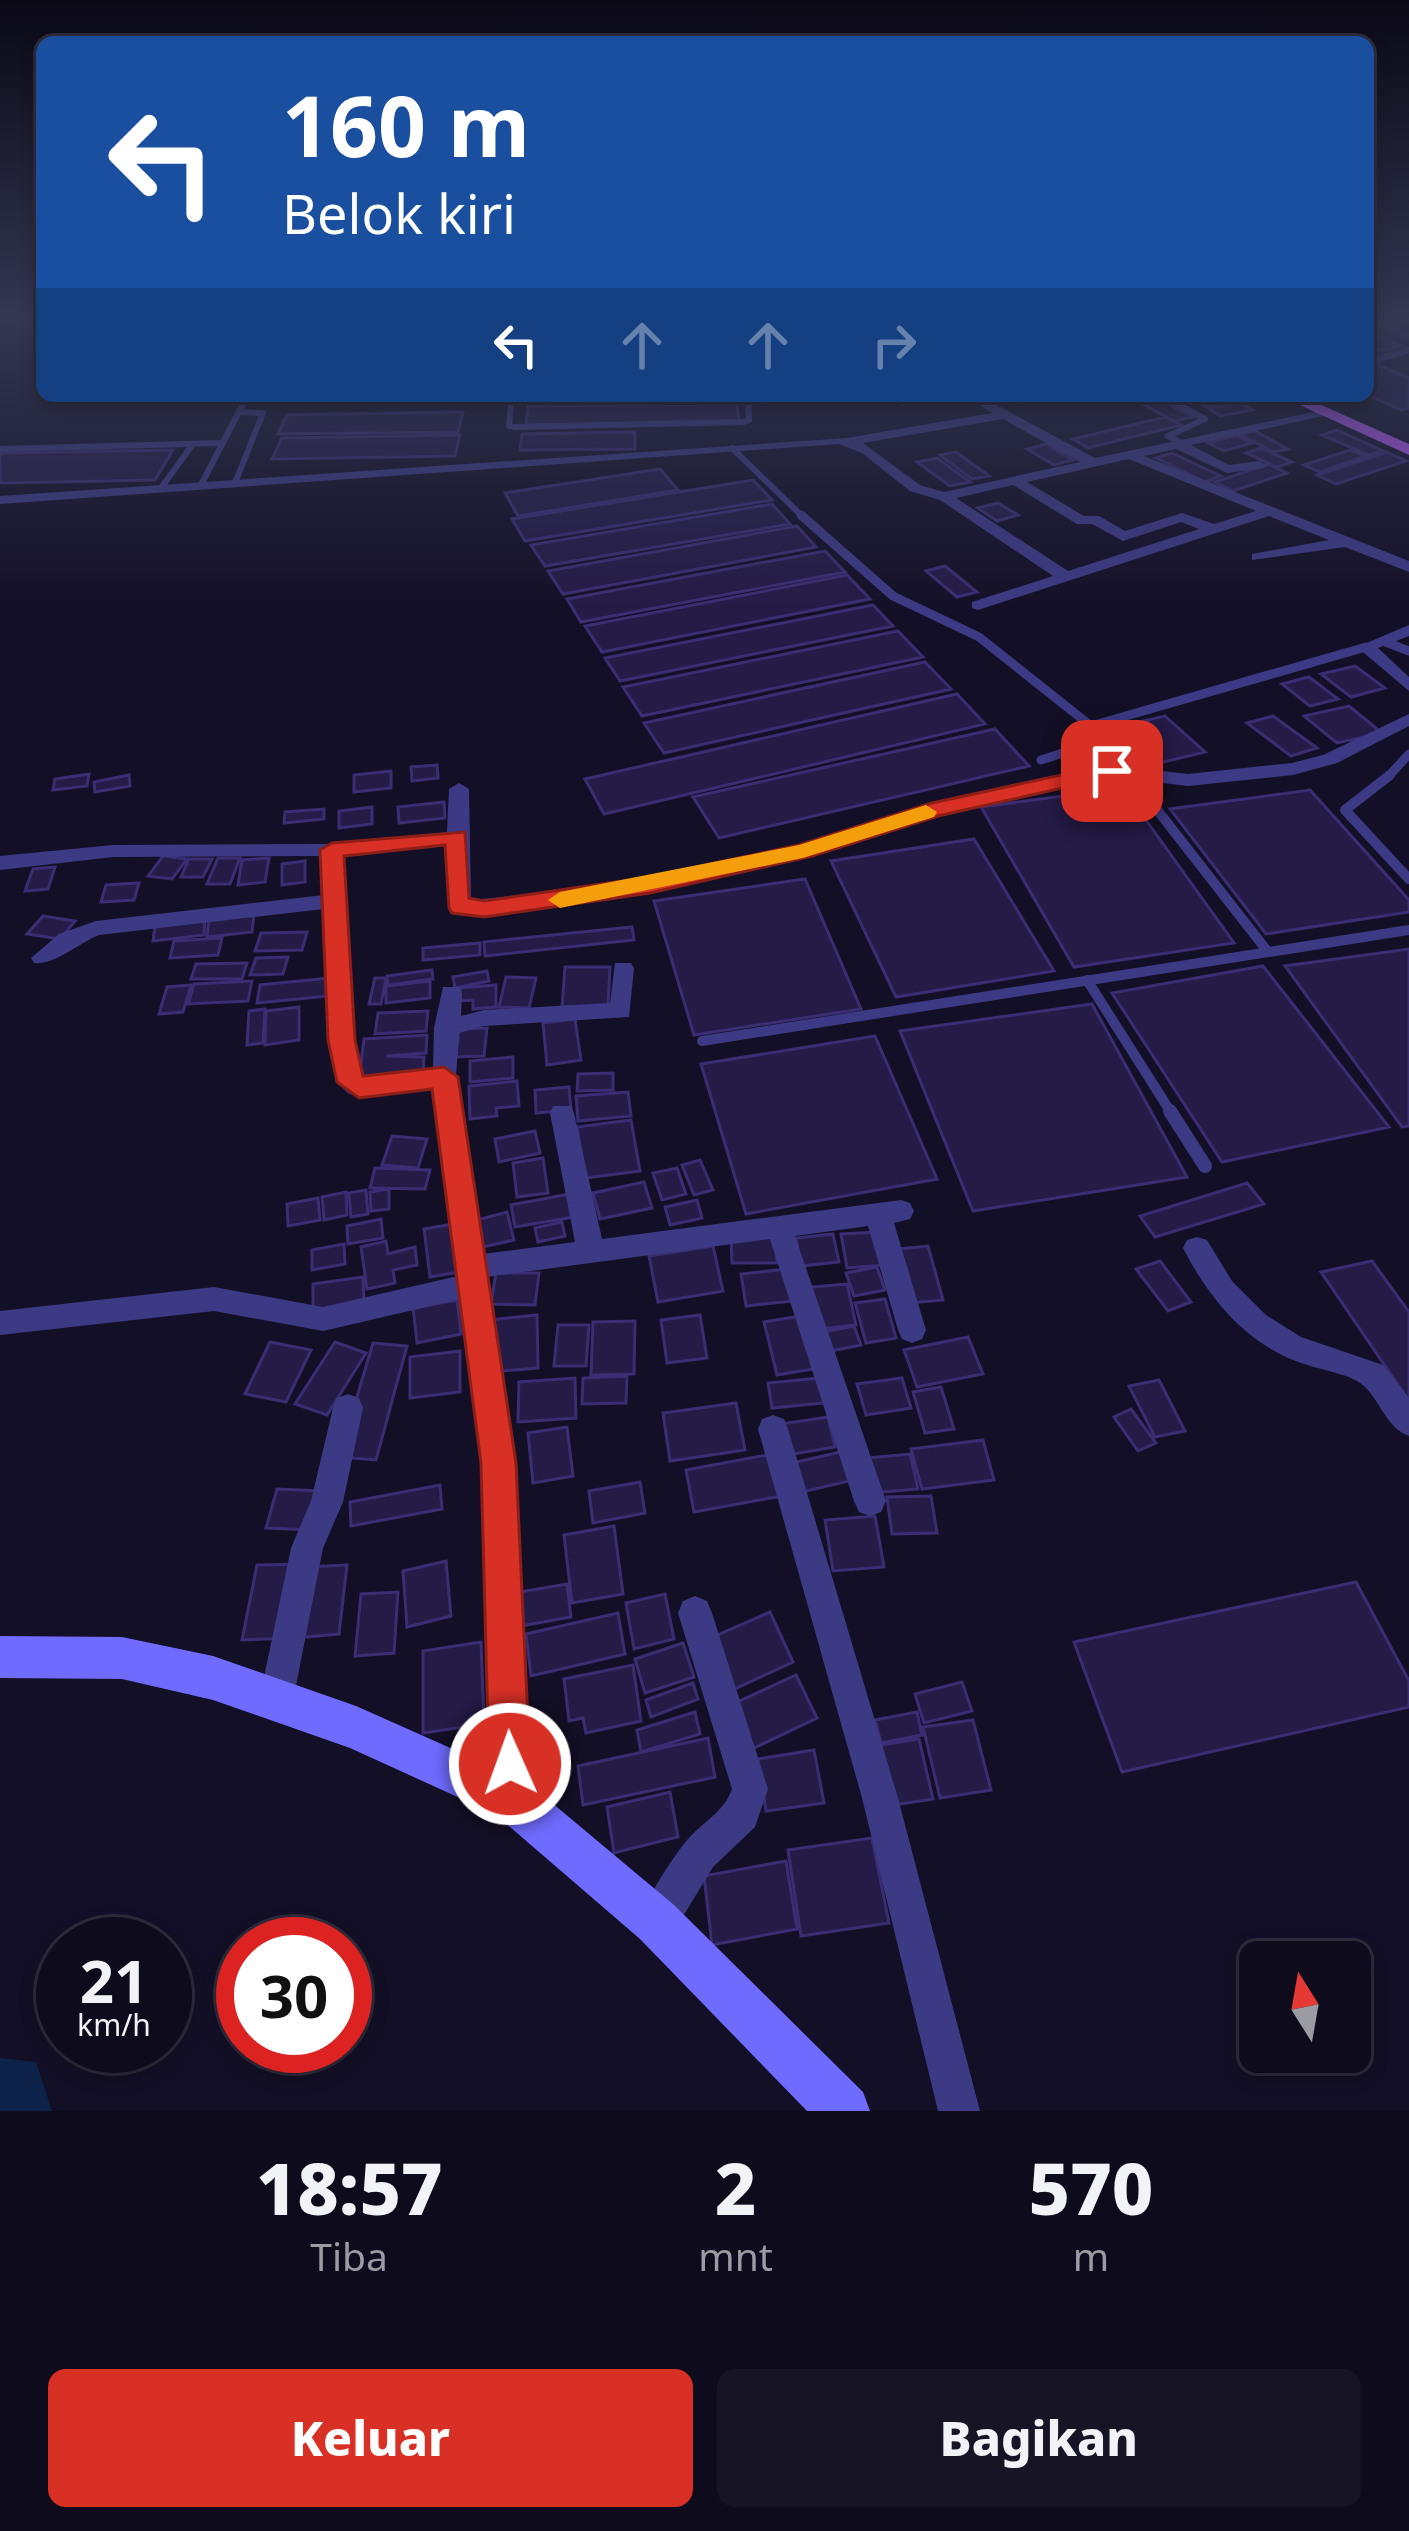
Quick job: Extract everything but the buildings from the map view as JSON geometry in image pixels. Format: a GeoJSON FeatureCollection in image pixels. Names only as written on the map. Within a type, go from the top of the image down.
{"type":"FeatureCollection","features":[{"type":"Feature","properties":{"kind":"main road"},"geometry":{"type":"LineString","coordinates":[[1331,416],[1409,450]]}},
{"type":"Feature","properties":{"kind":"main road"},"geometry":{"type":"LineString","coordinates":[[0,1658],[122,1658],[213,1678],[356,1728],[511,1798],[657,1922],[844,2111]]}},
{"type":"Feature","properties":{"kind":"street"},"geometry":{"type":"LineString","coordinates":[[0,500],[850,441],[1001,416]]}},
{"type":"Feature","properties":{"kind":"street"},"geometry":{"type":"LineString","coordinates":[[1005,416],[1094,464]]}},
{"type":"Feature","properties":{"kind":"street"},"geometry":{"type":"LineString","coordinates":[[850,441],[922,495],[944,496],[1307,416]]}},
{"type":"Feature","properties":{"kind":"street"},"geometry":{"type":"LineString","coordinates":[[1180,444],[1227,469],[1259,465]]}},
{"type":"Feature","properties":{"kind":"street"},"geometry":{"type":"LineString","coordinates":[[1131,455],[1409,567]]}},
{"type":"Feature","properties":{"kind":"street"},"geometry":{"type":"LineString","coordinates":[[1016,481],[1082,521],[1094,518],[1123,536],[1189,516],[1213,529]]}},
{"type":"Feature","properties":{"kind":"street"},"geometry":{"type":"LineString","coordinates":[[944,496],[1063,575]]}},
{"type":"Feature","properties":{"kind":"street"},"geometry":{"type":"LineString","coordinates":[[978,605],[1270,512]]}},
{"type":"Feature","properties":{"kind":"street"},"geometry":{"type":"LineString","coordinates":[[1257,557],[1347,541]]}},
{"type":"Feature","properties":{"kind":"street"},"geometry":{"type":"LineString","coordinates":[[1409,630],[1375,644],[1409,686]]}},
{"type":"Feature","properties":{"kind":"street"},"geometry":{"type":"LineString","coordinates":[[458,789],[461,908],[612,893],[803,851],[932,810],[1112,771],[1188,780],[1292,769],[1330,759],[1409,719]]}},
{"type":"Feature","properties":{"kind":"street"},"geometry":{"type":"LineString","coordinates":[[0,863],[112,850],[332,850],[457,837]]}},
{"type":"Feature","properties":{"kind":"street"},"geometry":{"type":"LineString","coordinates":[[332,850],[342,1040],[351,1082],[359,1088],[444,1077]]}},
{"type":"Feature","properties":{"kind":"street"},"geometry":{"type":"LineString","coordinates":[[42,958],[67,939],[96,928],[332,901]]}},
{"type":"Feature","properties":{"kind":"street"},"geometry":{"type":"LineString","coordinates":[[446,1028],[484,1018],[621,1011],[623,968]]}},
{"type":"Feature","properties":{"kind":"street"},"geometry":{"type":"LineString","coordinates":[[451,993],[444,1077],[499,1463],[511,1798]]}},
{"type":"Feature","properties":{"kind":"street"},"geometry":{"type":"LineString","coordinates":[[562,1113],[591,1252]]}},
{"type":"Feature","properties":{"kind":"street"},"geometry":{"type":"LineString","coordinates":[[0,1323],[212,1299],[276,1308],[297,1319],[323,1319],[474,1275],[591,1252],[890,1213],[912,1330]]}},
{"type":"Feature","properties":{"kind":"street"},"geometry":{"type":"LineString","coordinates":[[779,1227],[870,1501]]}},
{"type":"Feature","properties":{"kind":"street"},"geometry":{"type":"LineString","coordinates":[[1197,1248],[1222,1289],[1256,1324],[1292,1347],[1373,1374],[1409,1422]]}},
{"type":"Feature","properties":{"kind":"street"},"geometry":{"type":"LineString","coordinates":[[276,1701],[308,1548],[327,1502],[347,1408]]}},
{"type":"Feature","properties":{"kind":"street"},"geometry":{"type":"LineString","coordinates":[[773,1429],[886,1820],[959,2111]]}},
{"type":"Feature","properties":{"kind":"street"},"geometry":{"type":"LineString","coordinates":[[657,1922],[700,1854],[742,1814],[750,1789],[695,1613]]}},
{"type":"Feature","properties":{"kind":"lane"},"geometry":{"type":"LineString","coordinates":[[201,485],[236,416]]}},
{"type":"Feature","properties":{"kind":"lane"},"geometry":{"type":"LineString","coordinates":[[235,483],[262,416]]}},
{"type":"Feature","properties":{"kind":"lane"},"geometry":{"type":"LineString","coordinates":[[510,416],[509,426],[514,428],[737,423],[749,420],[749,416]]}},
{"type":"Feature","properties":{"kind":"lane"},"geometry":{"type":"LineString","coordinates":[[1180,444],[1168,436],[1205,419],[1199,416]]}},
{"type":"Feature","properties":{"kind":"lane"},"geometry":{"type":"LineString","coordinates":[[0,448],[223,443]]}},
{"type":"Feature","properties":{"kind":"lane"},"geometry":{"type":"LineString","coordinates":[[160,488],[193,444]]}},
{"type":"Feature","properties":{"kind":"lane"},"geometry":{"type":"LineString","coordinates":[[732,448],[849,562],[893,596],[979,638],[1091,726]]}},
{"type":"Feature","properties":{"kind":"lane"},"geometry":{"type":"LineString","coordinates":[[1041,760],[1072,750],[1091,726],[1375,644],[1409,651]]}},
{"type":"Feature","properties":{"kind":"lane"},"geometry":{"type":"LineString","coordinates":[[1409,754],[1381,784],[1345,809],[1409,880]]}},
{"type":"Feature","properties":{"kind":"lane"},"geometry":{"type":"LineString","coordinates":[[1151,802],[1268,952]]}},
{"type":"Feature","properties":{"kind":"lane"},"geometry":{"type":"LineString","coordinates":[[702,1041],[1409,930]]}},
{"type":"Feature","properties":{"kind":"lane"},"geometry":{"type":"LineString","coordinates":[[1087,980],[1205,1166]]}},
{"type":"Feature","properties":{"kind":"water"},"geometry":{"type":"Polygon","coordinates":[[[0,2058],[36,2062],[52,2111],[0,2111],[0,2058]]]}},
{"type":"Feature","properties":{"kind":"slow traffic"},"geometry":{"type":"LineString","coordinates":[[560,900],[803,851],[926,812]]}},
{"type":"Feature","properties":{"kind":"route"},"geometry":{"type":"LineString","coordinates":[[510,1764],[499,1463],[454,1127],[444,1077],[359,1088],[351,1082],[342,1040],[332,850],[457,837],[457,898],[461,908],[484,909],[650,885],[803,851],[932,810],[1112,771]]}}]}
